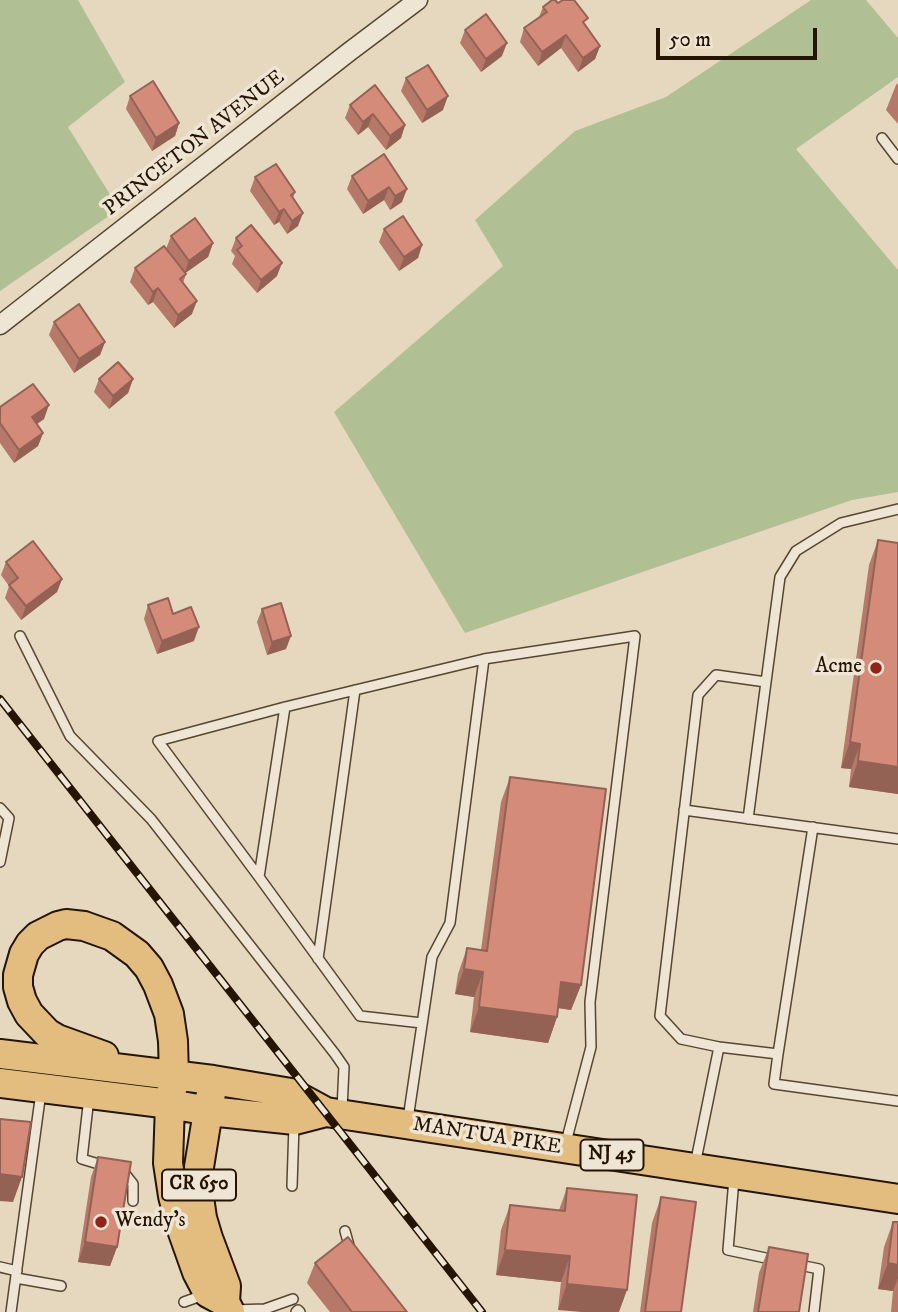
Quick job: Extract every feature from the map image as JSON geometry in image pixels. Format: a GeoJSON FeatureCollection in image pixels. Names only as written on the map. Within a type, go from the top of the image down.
{"type":"FeatureCollection","features":[{"type":"Feature","properties":{"kind":"main road"},"geometry":{"type":"LineString","coordinates":[[142,1070],[57,1039],[47,1033],[29,1014],[14,985],[24,954],[30,944],[47,930],[75,924],[99,930],[137,954],[149,968],[169,1014],[174,1076]]}},
{"type":"Feature","properties":{"kind":"main road","name":"MANTUA PIKE"},"geometry":{"type":"LineString","coordinates":[[0,1054],[142,1070],[291,1093],[334,1114]]}},
{"type":"Feature","properties":{"kind":"main road","name":"CR 650"},"geometry":{"type":"LineString","coordinates":[[174,1076],[170,1104],[169,1163],[173,1196],[188,1250],[216,1305]]}},
{"type":"Feature","properties":{"kind":"main road","name":"CR 650"},"geometry":{"type":"LineString","coordinates":[[213,1080],[199,1167],[199,1197],[208,1238],[226,1286],[216,1305]]}},
{"type":"Feature","properties":{"kind":"main road","name":"MANTUA PIKE"},"geometry":{"type":"LineString","coordinates":[[0,1083],[295,1120],[334,1114],[898,1199]]}},
{"type":"Feature","properties":{"kind":"street","name":"PRINCETON AVENUE"},"geometry":{"type":"LineString","coordinates":[[0,325],[418,0]]}},
{"type":"Feature","properties":{"kind":"lane"},"geometry":{"type":"LineString","coordinates":[[882,138],[898,159]]}},
{"type":"Feature","properties":{"kind":"lane"},"geometry":{"type":"LineString","coordinates":[[747,819],[780,577],[796,551],[841,523],[898,509]]}},
{"type":"Feature","properties":{"kind":"lane"},"geometry":{"type":"LineString","coordinates":[[20,636],[70,736],[151,819],[344,1067],[334,1114]]}},
{"type":"Feature","properties":{"kind":"lane"},"geometry":{"type":"LineString","coordinates":[[422,1023],[360,1016],[158,741],[484,659],[635,636],[590,1002],[591,1047],[564,1148]]}},
{"type":"Feature","properties":{"kind":"lane"},"geometry":{"type":"LineString","coordinates":[[407,1125],[432,957],[450,923],[484,659]]}},
{"type":"Feature","properties":{"kind":"lane"},"geometry":{"type":"LineString","coordinates":[[766,682],[716,675],[698,695],[660,1016],[681,1039],[778,1054]]}},
{"type":"Feature","properties":{"kind":"lane"},"geometry":{"type":"LineString","coordinates":[[318,959],[355,691]]}},
{"type":"Feature","properties":{"kind":"lane"},"geometry":{"type":"LineString","coordinates":[[259,877],[285,707]]}},
{"type":"Feature","properties":{"kind":"lane"},"geometry":{"type":"LineString","coordinates":[[0,808],[9,818],[0,862]]}},
{"type":"Feature","properties":{"kind":"lane"},"geometry":{"type":"LineString","coordinates":[[684,810],[898,839]]}},
{"type":"Feature","properties":{"kind":"lane"},"geometry":{"type":"LineString","coordinates":[[813,827],[774,1084],[898,1101]]}},
{"type":"Feature","properties":{"kind":"lane"},"geometry":{"type":"LineString","coordinates":[[694,1168],[719,1047]]}},
{"type":"Feature","properties":{"kind":"lane"},"geometry":{"type":"LineString","coordinates":[[11,1312],[41,1088]]}},
{"type":"Feature","properties":{"kind":"lane"},"geometry":{"type":"LineString","coordinates":[[89,1095],[82,1159],[124,1171],[133,1184],[133,1201]]}},
{"type":"Feature","properties":{"kind":"lane"},"geometry":{"type":"LineString","coordinates":[[292,1186],[295,1120]]}},
{"type":"Feature","properties":{"kind":"lane"},"geometry":{"type":"LineString","coordinates":[[735,1174],[728,1250],[818,1269],[812,1310]]}},
{"type":"Feature","properties":{"kind":"lane"},"geometry":{"type":"LineString","coordinates":[[345,1231],[352,1255]]}},
{"type":"Feature","properties":{"kind":"lane"},"geometry":{"type":"LineString","coordinates":[[0,1266],[16,1275],[61,1286]]}},
{"type":"Feature","properties":{"kind":"lane"},"geometry":{"type":"LineString","coordinates":[[216,1305],[265,1308],[293,1299]]}},
{"type":"Feature","properties":{"kind":"green space"},"geometry":{"type":"Polygon","coordinates":[[[0,0],[78,0],[125,82],[68,127],[119,209],[0,291],[0,0]]]}},
{"type":"Feature","properties":{"kind":"green space"},"geometry":{"type":"Polygon","coordinates":[[[811,0],[866,0],[898,38],[898,77],[796,149],[898,270],[898,492],[852,500],[465,633],[334,412],[503,266],[475,220],[575,131],[666,97],[811,0]]]}},
{"type":"Feature","properties":{"kind":"building"},"geometry":{"type":"Polygon","coordinates":[[[552,0],[558,3],[574,0],[588,18],[583,22],[600,46],[583,58],[566,35],[542,52],[524,28],[547,12],[543,7],[552,0]]]}},
{"type":"Feature","properties":{"kind":"building"},"geometry":{"type":"Polygon","coordinates":[[[486,14],[507,43],[486,59],[465,30],[486,14]]]}},
{"type":"Feature","properties":{"kind":"building"},"geometry":{"type":"Polygon","coordinates":[[[428,65],[448,96],[427,110],[406,78],[428,65]]]}},
{"type":"Feature","properties":{"kind":"building"},"geometry":{"type":"Polygon","coordinates":[[[153,81],[179,123],[156,138],[130,96],[153,81]]]}},
{"type":"Feature","properties":{"kind":"building"},"geometry":{"type":"Polygon","coordinates":[[[375,85],[405,125],[390,136],[373,114],[363,122],[350,105],[375,85]]]}},
{"type":"Feature","properties":{"kind":"building"},"geometry":{"type":"Polygon","coordinates":[[[384,154],[407,189],[395,196],[389,187],[368,201],[352,176],[384,154]]]}},
{"type":"Feature","properties":{"kind":"building"},"geometry":{"type":"Polygon","coordinates":[[[276,164],[295,192],[291,195],[303,213],[292,221],[284,209],[279,212],[255,177],[276,164]]]}},
{"type":"Feature","properties":{"kind":"building"},"geometry":{"type":"Polygon","coordinates":[[[403,216],[422,245],[404,257],[384,229],[403,216]]]}},
{"type":"Feature","properties":{"kind":"building"},"geometry":{"type":"Polygon","coordinates":[[[195,218],[213,243],[189,261],[171,236],[195,218]]]}},
{"type":"Feature","properties":{"kind":"building"},"geometry":{"type":"Polygon","coordinates":[[[251,225],[282,263],[261,280],[237,250],[242,246],[236,238],[251,225]]]}},
{"type":"Feature","properties":{"kind":"building"},"geometry":{"type":"Polygon","coordinates":[[[164,246],[186,274],[180,279],[197,301],[178,315],[158,288],[153,292],[135,268],[164,246]]]}},
{"type":"Feature","properties":{"kind":"building"},"geometry":{"type":"Polygon","coordinates":[[[79,304],[105,342],[79,359],[54,322],[79,304]]]}},
{"type":"Feature","properties":{"kind":"building"},"geometry":{"type":"Polygon","coordinates":[[[118,362],[133,379],[113,396],[99,379],[118,362]]]}},
{"type":"Feature","properties":{"kind":"building"},"geometry":{"type":"Polygon","coordinates":[[[33,384],[49,405],[32,417],[43,433],[19,450],[0,423],[0,407],[33,384]]]}},
{"type":"Feature","properties":{"kind":"building","name":"Acme"},"geometry":{"type":"Polygon","coordinates":[[[878,540],[898,543],[898,767],[858,761],[860,744],[850,742],[878,540]]]}},
{"type":"Feature","properties":{"kind":"building"},"geometry":{"type":"Polygon","coordinates":[[[33,541],[62,579],[26,606],[9,585],[18,578],[6,562],[33,541]]]}},
{"type":"Feature","properties":{"kind":"building"},"geometry":{"type":"Polygon","coordinates":[[[168,598],[173,614],[191,607],[199,627],[162,641],[148,605],[168,598]]]}},
{"type":"Feature","properties":{"kind":"building"},"geometry":{"type":"Polygon","coordinates":[[[281,603],[291,636],[272,642],[262,609],[281,603]]]}},
{"type":"Feature","properties":{"kind":"building"},"geometry":{"type":"Polygon","coordinates":[[[510,777],[606,789],[581,985],[561,982],[557,1017],[479,1007],[483,972],[464,969],[467,948],[487,951],[510,777]]]}},
{"type":"Feature","properties":{"kind":"building"},"geometry":{"type":"Polygon","coordinates":[[[0,1119],[31,1122],[22,1177],[0,1174],[0,1119]]]}},
{"type":"Feature","properties":{"kind":"building","name":"Wendy's"},"geometry":{"type":"Polygon","coordinates":[[[98,1157],[131,1162],[117,1247],[85,1242],[98,1157]]]}},
{"type":"Feature","properties":{"kind":"building"},"geometry":{"type":"Polygon","coordinates":[[[567,1188],[637,1195],[627,1290],[567,1284],[570,1256],[505,1250],[510,1205],[565,1211],[567,1188]]]}},
{"type":"Feature","properties":{"kind":"building"},"geometry":{"type":"Polygon","coordinates":[[[661,1197],[696,1202],[681,1312],[645,1312],[661,1197]]]}},
{"type":"Feature","properties":{"kind":"building"},"geometry":{"type":"Polygon","coordinates":[[[893,1222],[898,1222],[898,1265],[888,1263],[893,1222]]]}},
{"type":"Feature","properties":{"kind":"building"},"geometry":{"type":"Polygon","coordinates":[[[348,1237],[407,1312],[352,1312],[315,1263],[348,1237]]]}},
{"type":"Feature","properties":{"kind":"building"},"geometry":{"type":"Polygon","coordinates":[[[769,1247],[808,1254],[799,1312],[758,1312],[769,1247]]]}},
{"type":"Feature","properties":{"kind":"railway"},"geometry":{"type":"LineString","coordinates":[[0,699],[482,1312]]}},
{"type":"Feature","properties":{"kind":"place","name":"Acme"},"geometry":{"type":"Point","coordinates":[876,668]}},
{"type":"Feature","properties":{"kind":"place","name":"Wendy's"},"geometry":{"type":"Point","coordinates":[101,1222]}}]}
